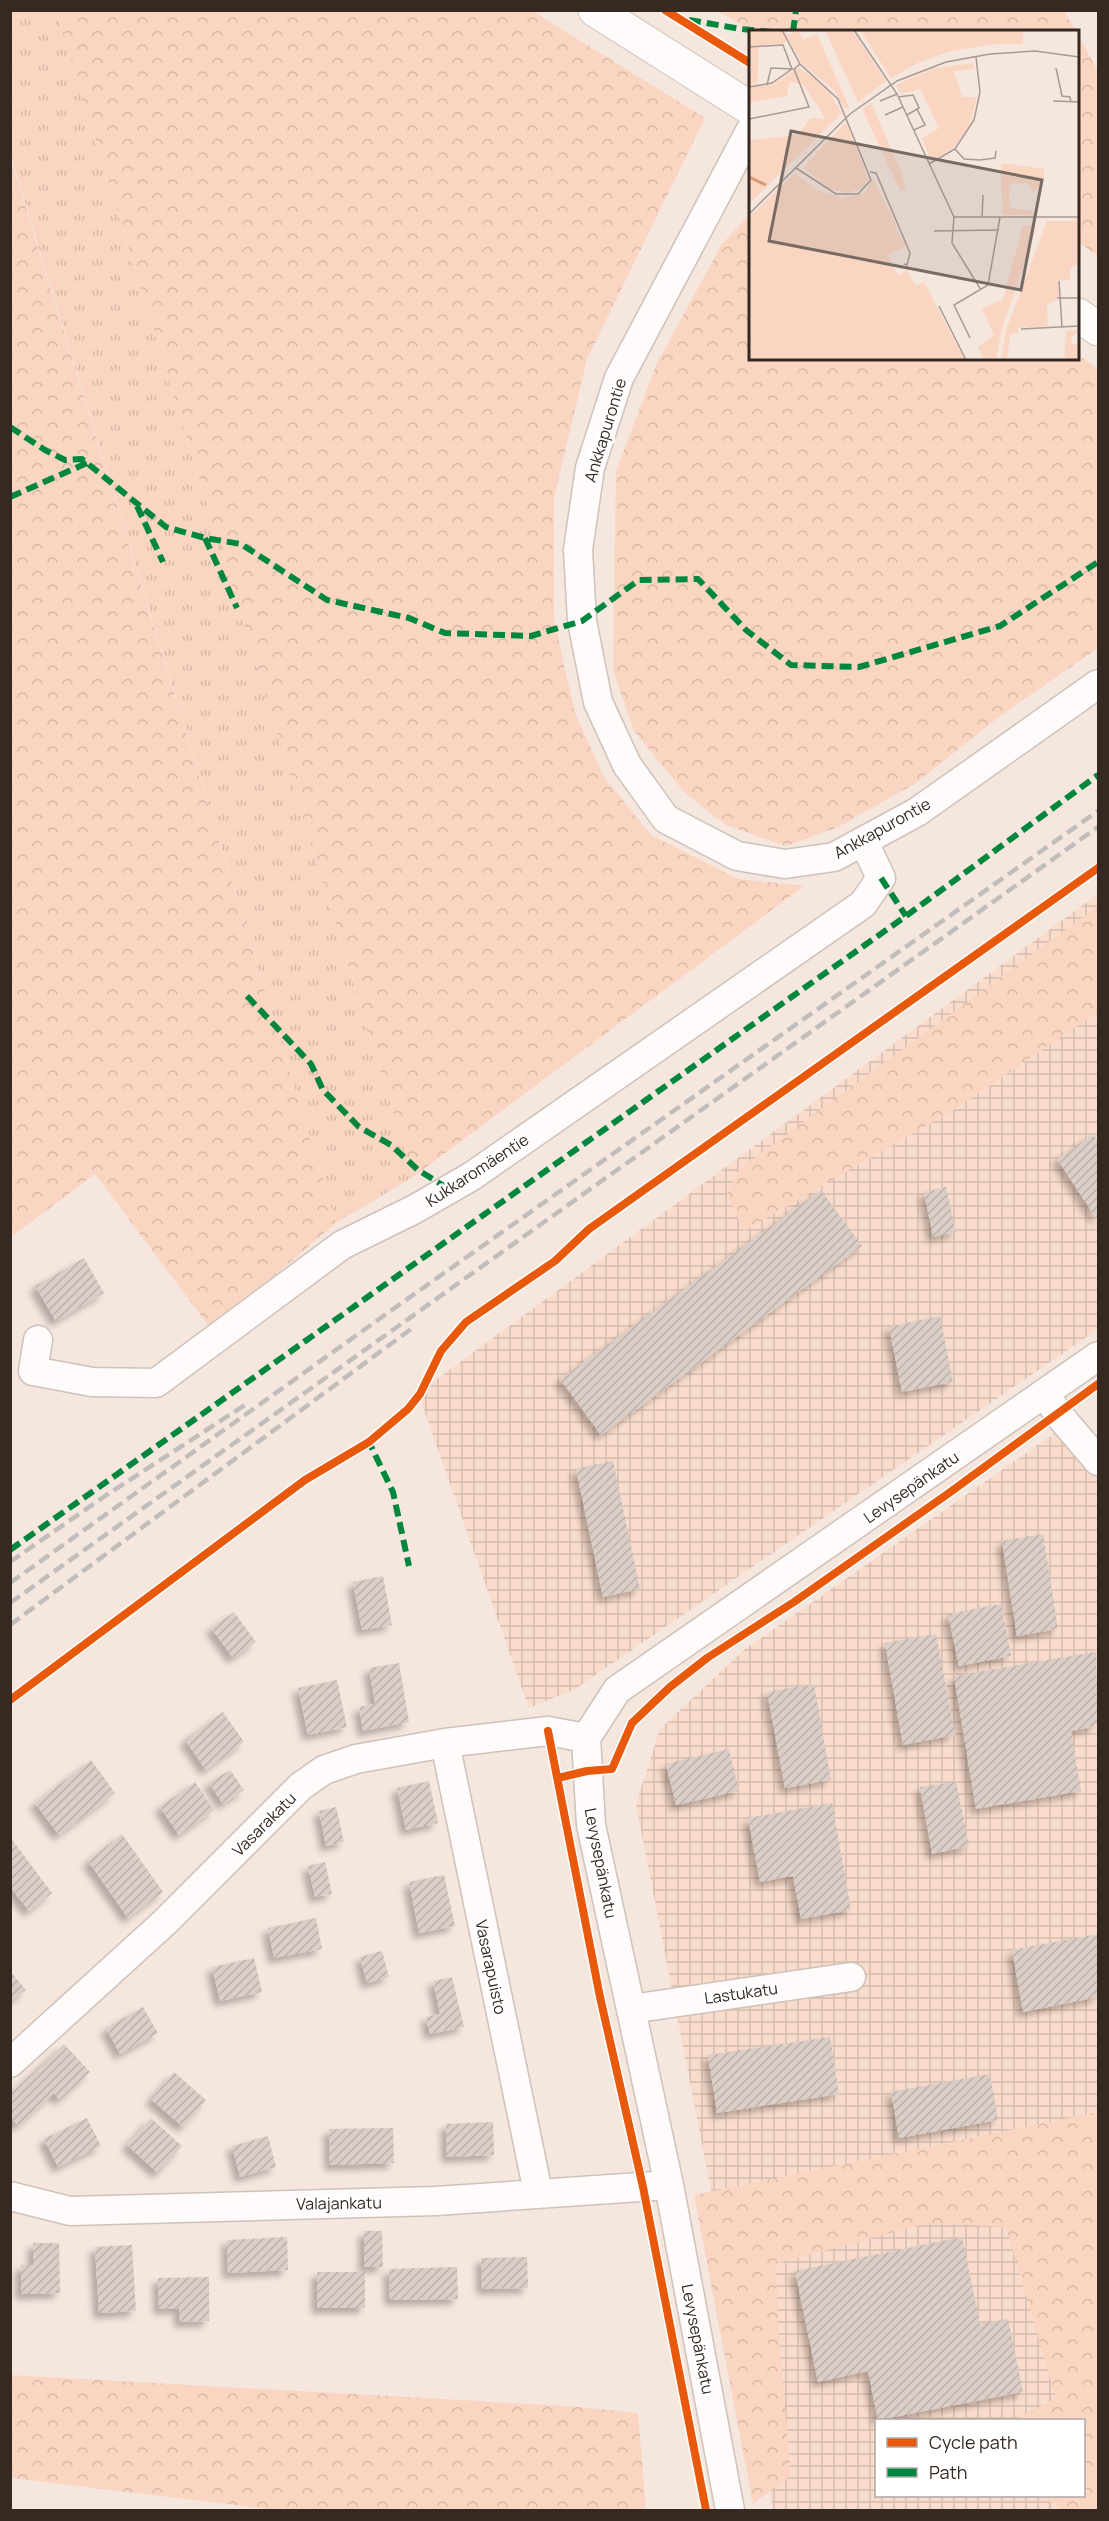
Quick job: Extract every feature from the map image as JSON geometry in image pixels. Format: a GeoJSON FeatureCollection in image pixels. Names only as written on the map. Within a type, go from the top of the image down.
{"type":"FeatureCollection","features":[{"type":"Feature","properties":{"kind":"main road"},"geometry":{"type":"LineString","coordinates":[[595,10],[749,107]]}},
{"type":"Feature","properties":{"kind":"main road"},"geometry":{"type":"LineString","coordinates":[[1079,316],[1098,329]]}},
{"type":"Feature","properties":{"kind":"street","name":"Ankkapurontie"},"geometry":{"type":"LineString","coordinates":[[749,133],[620,378],[590,468],[578,550],[582,621],[598,702],[627,765],[666,819],[737,856],[785,864],[834,856],[917,812],[1098,684]]}},
{"type":"Feature","properties":{"kind":"street","name":"Kukkaromäentie"},"geometry":{"type":"LineString","coordinates":[[38,1340],[33,1371],[92,1382],[156,1383],[342,1245],[415,1209],[472,1176],[863,904],[881,878],[864,842]]}},
{"type":"Feature","properties":{"kind":"street","name":"Levysepänkatu"},"geometry":{"type":"LineString","coordinates":[[730,2511],[669,2185],[591,1825],[586,1738],[617,1690],[1098,1356]]}},
{"type":"Feature","properties":{"kind":"street"},"geometry":{"type":"LineString","coordinates":[[1045,1394],[1058,1414],[1098,1461]]}},
{"type":"Feature","properties":{"kind":"street","name":"Vasarakatu"},"geometry":{"type":"LineString","coordinates":[[10,2063],[165,1922],[309,1781],[324,1770],[356,1759],[445,1743],[548,1731],[586,1738]]}},
{"type":"Feature","properties":{"kind":"street","name":"Vasarapuisto"},"geometry":{"type":"LineString","coordinates":[[445,1743],[538,2192]]}},
{"type":"Feature","properties":{"kind":"street","name":"Lastukatu"},"geometry":{"type":"LineString","coordinates":[[631,2009],[851,1977]]}},
{"type":"Feature","properties":{"kind":"street","name":"Valajankatu"},"geometry":{"type":"LineString","coordinates":[[10,2196],[70,2211],[436,2201],[538,2192],[669,2185]]}},
{"type":"Feature","properties":{"kind":"shaded area"},"geometry":{"type":"Polygon","coordinates":[[[1098,894],[1098,1329],[575,1689],[529,1708],[418,1393],[1098,894]]]}},
{"type":"Feature","properties":{"kind":"shaded area"},"geometry":{"type":"Polygon","coordinates":[[[1075,1419],[1098,1443],[1098,2510],[773,2510],[636,1804],[660,1729],[744,1650],[1075,1419]]]}},
{"type":"Feature","properties":{"kind":"green space"},"geometry":{"type":"Polygon","coordinates":[[[10,11],[56,11],[413,1177],[336,1223],[11,156],[10,11]]]}},
{"type":"Feature","properties":{"kind":"green space"},"geometry":{"type":"Polygon","coordinates":[[[56,11],[532,11],[705,118],[587,359],[554,498],[554,620],[575,713],[604,777],[651,835],[738,879],[804,886],[413,1177],[56,11]]]}},
{"type":"Feature","properties":{"kind":"green space"},"geometry":{"type":"Polygon","coordinates":[[[717,11],[1064,11],[1075,30],[751,30],[717,11]]]}},
{"type":"Feature","properties":{"kind":"green space"},"geometry":{"type":"Polygon","coordinates":[[[1079,37],[1098,71],[1098,256],[1079,243],[1079,37]]]}},
{"type":"Feature","properties":{"kind":"green space"},"geometry":{"type":"Polygon","coordinates":[[[10,156],[336,1223],[211,1329],[95,1174],[11,1237],[10,156]]]}},
{"type":"Feature","properties":{"kind":"green space"},"geometry":{"type":"Polygon","coordinates":[[[749,215],[749,360],[1079,360],[1079,356],[1098,369],[1098,648],[1000,716],[916,783],[838,827],[786,846],[726,825],[685,793],[634,731],[613,670],[616,471],[657,363],[722,244],[749,215]]]}},
{"type":"Feature","properties":{"kind":"green space"},"geometry":{"type":"Polygon","coordinates":[[[1098,906],[1098,1012],[957,1108],[744,1231],[727,1194],[739,1169],[1098,906]]]}},
{"type":"Feature","properties":{"kind":"green space"},"geometry":{"type":"Polygon","coordinates":[[[1098,2112],[1098,2510],[1067,2510],[1040,2497],[1085,2497],[1085,2419],[1016,2419],[1056,2398],[1006,2227],[928,2223],[775,2264],[791,2475],[753,2504],[694,2195],[1098,2112]]]}},
{"type":"Feature","properties":{"kind":"green space"},"geometry":{"type":"Polygon","coordinates":[[[11,2375],[567,2406],[638,2413],[646,2510],[276,2510],[11,2478],[11,2375]]]}},
{"type":"Feature","properties":{"kind":"building"},"geometry":{"type":"Polygon","coordinates":[[[1093,1134],[1098,1142],[1098,1221],[1057,1159],[1093,1134]]]}},
{"type":"Feature","properties":{"kind":"building"},"geometry":{"type":"Polygon","coordinates":[[[946,1187],[956,1232],[933,1237],[924,1192],[946,1187]]]}},
{"type":"Feature","properties":{"kind":"building"},"geometry":{"type":"Polygon","coordinates":[[[821,1190],[862,1246],[601,1435],[560,1379],[821,1190]]]}},
{"type":"Feature","properties":{"kind":"building"},"geometry":{"type":"Polygon","coordinates":[[[84,1258],[104,1293],[56,1321],[35,1286],[84,1258]]]}},
{"type":"Feature","properties":{"kind":"building"},"geometry":{"type":"Polygon","coordinates":[[[940,1316],[953,1382],[902,1392],[889,1327],[940,1316]]]}},
{"type":"Feature","properties":{"kind":"building"},"geometry":{"type":"Polygon","coordinates":[[[613,1461],[640,1589],[603,1597],[576,1469],[613,1461]]]}},
{"type":"Feature","properties":{"kind":"building"},"geometry":{"type":"Polygon","coordinates":[[[1043,1534],[1058,1629],[1017,1636],[1002,1541],[1043,1534]]]}},
{"type":"Feature","properties":{"kind":"building"},"geometry":{"type":"Polygon","coordinates":[[[383,1576],[392,1625],[362,1630],[353,1582],[383,1576]]]}},
{"type":"Feature","properties":{"kind":"building"},"geometry":{"type":"Polygon","coordinates":[[[1001,1604],[1011,1656],[959,1666],[948,1614],[1001,1604]]]}},
{"type":"Feature","properties":{"kind":"building"},"geometry":{"type":"Polygon","coordinates":[[[234,1612],[256,1642],[233,1658],[211,1628],[234,1612]]]}},
{"type":"Feature","properties":{"kind":"building"},"geometry":{"type":"Polygon","coordinates":[[[936,1634],[955,1735],[903,1745],[885,1643],[936,1634]]]}},
{"type":"Feature","properties":{"kind":"building"},"geometry":{"type":"Polygon","coordinates":[[[1096,1652],[1098,1720],[1092,1727],[1071,1731],[1081,1791],[976,1809],[954,1676],[1096,1652]]]}},
{"type":"Feature","properties":{"kind":"building"},"geometry":{"type":"Polygon","coordinates":[[[399,1663],[409,1722],[363,1731],[359,1707],[375,1704],[369,1668],[399,1663]]]}},
{"type":"Feature","properties":{"kind":"building"},"geometry":{"type":"Polygon","coordinates":[[[337,1680],[347,1727],[308,1735],[298,1688],[337,1680]]]}},
{"type":"Feature","properties":{"kind":"building"},"geometry":{"type":"Polygon","coordinates":[[[814,1684],[831,1780],[785,1788],[767,1692],[814,1684]]]}},
{"type":"Feature","properties":{"kind":"building"},"geometry":{"type":"Polygon","coordinates":[[[223,1712],[244,1742],[206,1770],[185,1740],[223,1712]]]}},
{"type":"Feature","properties":{"kind":"building"},"geometry":{"type":"Polygon","coordinates":[[[729,1749],[739,1791],[676,1805],[666,1764],[729,1749]]]}},
{"type":"Feature","properties":{"kind":"building"},"geometry":{"type":"Polygon","coordinates":[[[91,1760],[115,1793],[59,1835],[35,1803],[91,1760]]]}},
{"type":"Feature","properties":{"kind":"building"},"geometry":{"type":"Polygon","coordinates":[[[230,1770],[244,1790],[223,1804],[209,1783],[230,1770]]]}},
{"type":"Feature","properties":{"kind":"building"},"geometry":{"type":"Polygon","coordinates":[[[429,1781],[438,1823],[406,1830],[397,1788],[429,1781]]]}},
{"type":"Feature","properties":{"kind":"building"},"geometry":{"type":"Polygon","coordinates":[[[195,1782],[214,1810],[179,1835],[160,1807],[195,1782]]]}},
{"type":"Feature","properties":{"kind":"building"},"geometry":{"type":"Polygon","coordinates":[[[956,1782],[969,1846],[932,1854],[920,1787],[956,1782]]]}},
{"type":"Feature","properties":{"kind":"building"},"geometry":{"type":"Polygon","coordinates":[[[832,1803],[851,1910],[801,1919],[793,1876],[760,1882],[748,1818],[832,1803]]]}},
{"type":"Feature","properties":{"kind":"building"},"geometry":{"type":"Polygon","coordinates":[[[336,1807],[344,1842],[326,1846],[319,1811],[336,1807]]]}},
{"type":"Feature","properties":{"kind":"building"},"geometry":{"type":"Polygon","coordinates":[[[122,1834],[163,1892],[128,1918],[88,1861],[122,1834]]]}},
{"type":"Feature","properties":{"kind":"building"},"geometry":{"type":"Polygon","coordinates":[[[10,1837],[52,1893],[29,1911],[10,1887],[10,1837]]]}},
{"type":"Feature","properties":{"kind":"building"},"geometry":{"type":"Polygon","coordinates":[[[325,1862],[332,1894],[315,1897],[308,1866],[325,1862]]]}},
{"type":"Feature","properties":{"kind":"building"},"geometry":{"type":"Polygon","coordinates":[[[444,1875],[455,1926],[419,1933],[409,1882],[444,1875]]]}},
{"type":"Feature","properties":{"kind":"building"},"geometry":{"type":"Polygon","coordinates":[[[316,1918],[322,1949],[274,1958],[268,1928],[316,1918]]]}},
{"type":"Feature","properties":{"kind":"building"},"geometry":{"type":"Polygon","coordinates":[[[1098,1934],[1098,1997],[1023,2012],[1012,1950],[1098,1934]]]}},
{"type":"Feature","properties":{"kind":"building"},"geometry":{"type":"Polygon","coordinates":[[[382,1951],[389,1977],[367,1983],[360,1957],[382,1951]]]}},
{"type":"Feature","properties":{"kind":"building"},"geometry":{"type":"Polygon","coordinates":[[[254,1958],[262,1992],[220,2001],[212,1967],[254,1958]]]}},
{"type":"Feature","properties":{"kind":"building"},"geometry":{"type":"Polygon","coordinates":[[[10,1971],[26,1990],[10,2002],[10,1971]]]}},
{"type":"Feature","properties":{"kind":"building"},"geometry":{"type":"Polygon","coordinates":[[[452,1977],[464,2027],[430,2034],[426,2017],[440,2014],[433,1981],[452,1977]]]}},
{"type":"Feature","properties":{"kind":"building"},"geometry":{"type":"Polygon","coordinates":[[[143,2007],[158,2033],[120,2054],[106,2028],[143,2007]]]}},
{"type":"Feature","properties":{"kind":"building"},"geometry":{"type":"Polygon","coordinates":[[[830,2037],[839,2094],[717,2113],[708,2055],[830,2037]]]}},
{"type":"Feature","properties":{"kind":"building"},"geometry":{"type":"Polygon","coordinates":[[[64,2044],[90,2072],[60,2100],[54,2093],[18,2126],[10,2117],[10,2094],[64,2044]]]}},
{"type":"Feature","properties":{"kind":"building"},"geometry":{"type":"Polygon","coordinates":[[[174,2072],[206,2100],[183,2127],[151,2099],[174,2072]]]}},
{"type":"Feature","properties":{"kind":"building"},"geometry":{"type":"Polygon","coordinates":[[[990,2074],[998,2120],[899,2138],[891,2092],[990,2074]]]}},
{"type":"Feature","properties":{"kind":"building"},"geometry":{"type":"Polygon","coordinates":[[[87,2118],[101,2146],[58,2167],[44,2139],[87,2118]]]}},
{"type":"Feature","properties":{"kind":"building"},"geometry":{"type":"Polygon","coordinates":[[[151,2118],[182,2146],[158,2173],[127,2145],[151,2118]]]}},
{"type":"Feature","properties":{"kind":"building"},"geometry":{"type":"Polygon","coordinates":[[[493,2122],[494,2155],[447,2157],[446,2124],[493,2122]]]}},
{"type":"Feature","properties":{"kind":"building"},"geometry":{"type":"Polygon","coordinates":[[[393,2128],[394,2163],[330,2165],[329,2129],[393,2128]]]}},
{"type":"Feature","properties":{"kind":"building"},"geometry":{"type":"Polygon","coordinates":[[[268,2136],[276,2167],[240,2177],[232,2146],[268,2136]]]}},
{"type":"Feature","properties":{"kind":"building"},"geometry":{"type":"Polygon","coordinates":[[[364,2231],[382,2231],[383,2267],[364,2267],[364,2231]]]}},
{"type":"Feature","properties":{"kind":"building"},"geometry":{"type":"Polygon","coordinates":[[[287,2237],[288,2270],[228,2273],[227,2240],[287,2237]]]}},
{"type":"Feature","properties":{"kind":"building"},"geometry":{"type":"Polygon","coordinates":[[[962,2237],[980,2324],[1008,2319],[1023,2392],[878,2419],[868,2371],[818,2382],[795,2271],[962,2237]]]}},
{"type":"Feature","properties":{"kind":"building"},"geometry":{"type":"Polygon","coordinates":[[[33,2243],[59,2243],[60,2293],[21,2294],[21,2265],[33,2265],[33,2243]]]}},
{"type":"Feature","properties":{"kind":"building"},"geometry":{"type":"Polygon","coordinates":[[[132,2245],[136,2311],[99,2313],[95,2247],[132,2245]]]}},
{"type":"Feature","properties":{"kind":"building"},"geometry":{"type":"Polygon","coordinates":[[[527,2257],[528,2288],[482,2289],[481,2258],[527,2257]]]}},
{"type":"Feature","properties":{"kind":"building"},"geometry":{"type":"Polygon","coordinates":[[[457,2267],[458,2299],[390,2300],[389,2269],[457,2267]]]}},
{"type":"Feature","properties":{"kind":"building"},"geometry":{"type":"Polygon","coordinates":[[[317,2272],[365,2272],[365,2308],[317,2308],[317,2272]]]}},
{"type":"Feature","properties":{"kind":"building"},"geometry":{"type":"Polygon","coordinates":[[[209,2277],[209,2321],[180,2322],[179,2308],[159,2309],[158,2278],[209,2277]]]}},
{"type":"Feature","properties":{"kind":"railway"},"geometry":{"type":"LineString","coordinates":[[10,1583],[1098,811]]}},
{"type":"Feature","properties":{"kind":"railway"},"geometry":{"type":"LineString","coordinates":[[10,1603],[1098,827]]}},
{"type":"Feature","properties":{"kind":"railway"},"geometry":{"type":"LineString","coordinates":[[10,1625],[411,1329]]}},
{"type":"Feature","properties":{"kind":"railway"},"geometry":{"type":"LineString","coordinates":[[10,1562],[105,1496],[248,1403]]}},
{"type":"Feature","properties":{"kind":"marked path"},"geometry":{"type":"LineString","coordinates":[[793,30],[796,10]]}},
{"type":"Feature","properties":{"kind":"marked path"},"geometry":{"type":"LineString","coordinates":[[689,20],[751,30]]}},
{"type":"Feature","properties":{"kind":"marked path"},"geometry":{"type":"LineString","coordinates":[[10,427],[65,460],[82,459],[166,527],[205,538],[241,544],[327,600],[409,618],[445,633],[531,636],[582,621],[639,580],[698,579],[746,630],[791,665],[859,667],[1000,626],[1098,562]]}},
{"type":"Feature","properties":{"kind":"marked path"},"geometry":{"type":"LineString","coordinates":[[10,497],[87,463]]}},
{"type":"Feature","properties":{"kind":"marked path"},"geometry":{"type":"LineString","coordinates":[[137,506],[163,562]]}},
{"type":"Feature","properties":{"kind":"marked path"},"geometry":{"type":"LineString","coordinates":[[205,538],[237,608]]}},
{"type":"Feature","properties":{"kind":"marked path"},"geometry":{"type":"LineString","coordinates":[[10,1550],[906,916],[1098,775]]}},
{"type":"Feature","properties":{"kind":"marked path"},"geometry":{"type":"LineString","coordinates":[[881,878],[906,916]]}},
{"type":"Feature","properties":{"kind":"marked path"},"geometry":{"type":"LineString","coordinates":[[247,996],[311,1064],[323,1090],[359,1127],[391,1145],[418,1170],[449,1189]]}},
{"type":"Feature","properties":{"kind":"marked path"},"geometry":{"type":"LineString","coordinates":[[372,1440],[369,1442],[393,1492],[409,1566]]}},
{"type":"Feature","properties":{"kind":"cycle path"},"geometry":{"type":"LineString","coordinates":[[665,10],[749,62]]}},
{"type":"Feature","properties":{"kind":"cycle path"},"geometry":{"type":"LineString","coordinates":[[10,1700],[305,1480],[369,1442],[408,1409],[420,1394],[441,1351],[466,1322],[555,1261],[589,1229],[1098,868]]}},
{"type":"Feature","properties":{"kind":"cycle path"},"geometry":{"type":"LineString","coordinates":[[558,1778],[587,1771],[612,1769],[632,1723],[670,1687],[707,1658],[794,1602],[949,1493],[1098,1384]]}},
{"type":"Feature","properties":{"kind":"cycle path"},"geometry":{"type":"LineString","coordinates":[[548,1731],[600,1997],[643,2187],[706,2510]]}}]}
